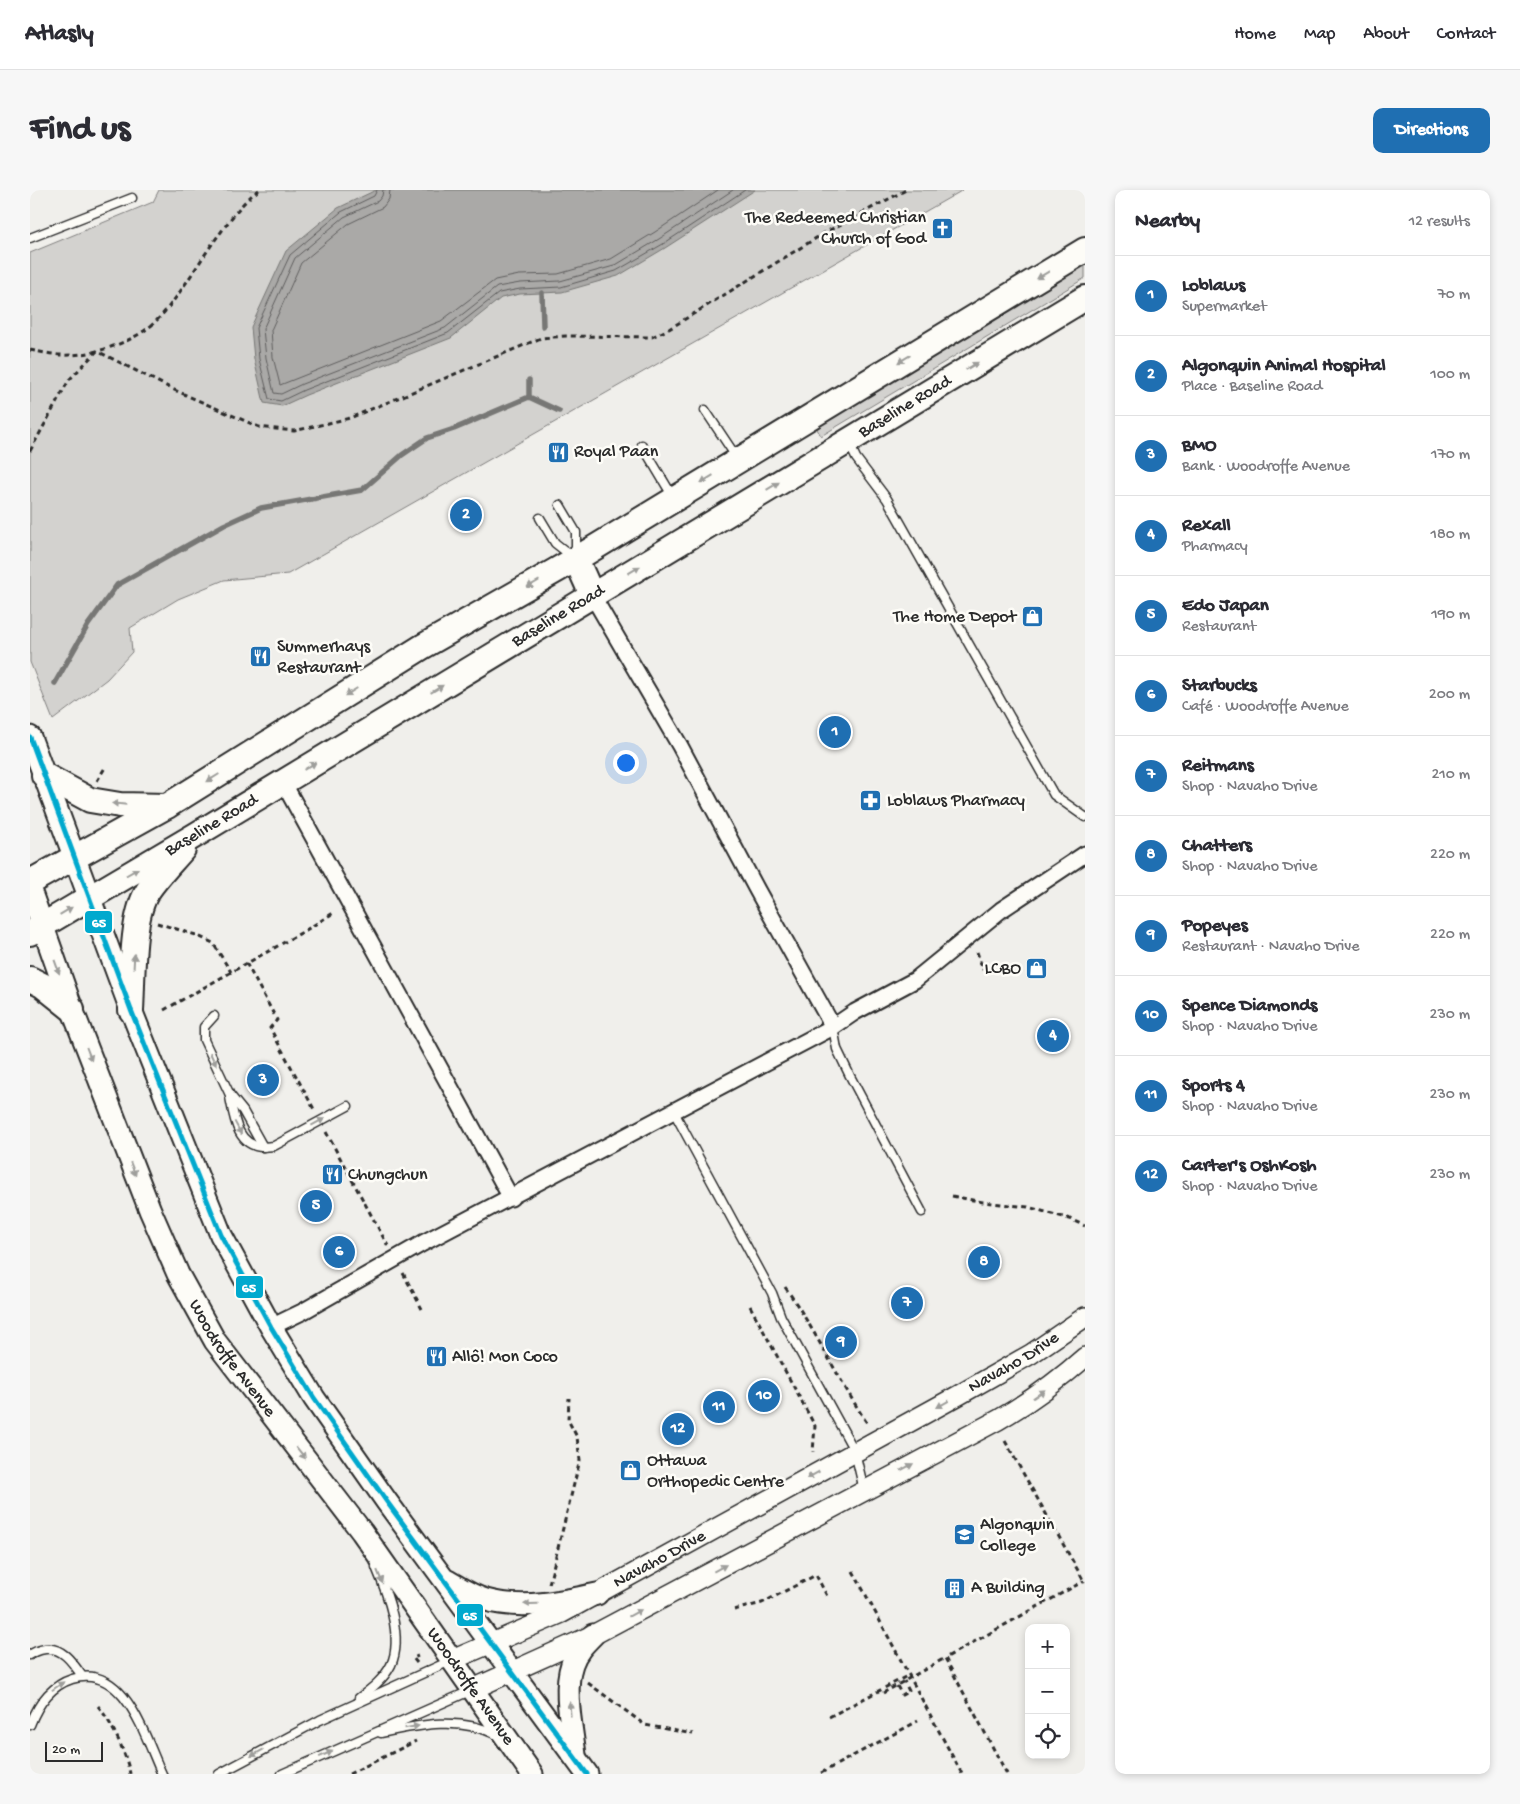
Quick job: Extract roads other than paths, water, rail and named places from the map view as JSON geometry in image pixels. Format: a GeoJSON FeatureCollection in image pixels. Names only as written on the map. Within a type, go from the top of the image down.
{"type":"FeatureCollection","features":[{"type":"Feature","properties":{"kind":"main road"},"geometry":{"type":"LineString","coordinates":[[30,882],[167,806],[422,647],[576,559],[1085,250]]}},
{"type":"Feature","properties":{"kind":"main road","name":"Baseline Road"},"geometry":{"type":"LineString","coordinates":[[36,929],[284,782],[1085,298]]}},
{"type":"Feature","properties":{"kind":"main road"},"geometry":{"type":"LineString","coordinates":[[576,559],[592,595]]}},
{"type":"Feature","properties":{"kind":"main road"},"geometry":{"type":"LineString","coordinates":[[30,737],[131,1010],[222,1235],[271,1327],[314,1398],[443,1579],[581,1766]]}},
{"type":"Feature","properties":{"kind":"main road"},"geometry":{"type":"LineString","coordinates":[[44,775],[90,800],[120,805],[167,806]]}},
{"type":"Feature","properties":{"kind":"main road"},"geometry":{"type":"LineString","coordinates":[[131,1010],[138,916],[146,894],[194,836]]}},
{"type":"Feature","properties":{"kind":"main road","name":"Woodroffe Avenue"},"geometry":{"type":"LineString","coordinates":[[30,890],[36,929],[72,1009],[132,1167],[178,1274],[216,1340],[362,1532],[532,1774]]}},
{"type":"Feature","properties":{"kind":"main road"},"geometry":{"type":"LineString","coordinates":[[30,979],[42,985],[72,1009]]}},
{"type":"Feature","properties":{"kind":"main road"},"geometry":{"type":"LineString","coordinates":[[443,1579],[464,1591],[486,1600],[507,1603],[550,1603],[597,1594]]}},
{"type":"Feature","properties":{"kind":"main road"},"geometry":{"type":"LineString","coordinates":[[581,1766],[569,1695],[569,1677],[576,1654],[592,1635]]}},
{"type":"Feature","properties":{"kind":"street"},"geometry":{"type":"LineString","coordinates":[[592,595],[680,746],[833,1027]]}},
{"type":"Feature","properties":{"kind":"street"},"geometry":{"type":"LineString","coordinates":[[284,782],[511,1198]]}},
{"type":"Feature","properties":{"kind":"street"},"geometry":{"type":"LineString","coordinates":[[271,1327],[833,1027],[855,1012],[915,980],[1001,910],[1085,854]]}},
{"type":"Feature","properties":{"kind":"street","name":"Navaho Drive"},"geometry":{"type":"LineString","coordinates":[[452,1660],[492,1644],[597,1594],[1031,1354],[1085,1317]]}},
{"type":"Feature","properties":{"kind":"street","name":"Navaho Drive"},"geometry":{"type":"LineString","coordinates":[[473,1689],[592,1635],[1018,1408],[1060,1379],[1085,1357]]}},
{"type":"Feature","properties":{"kind":"lane"},"geometry":{"type":"LineString","coordinates":[[30,238],[132,198]]}},
{"type":"Feature","properties":{"kind":"lane"},"geometry":{"type":"LineString","coordinates":[[705,410],[739,460]]}},
{"type":"Feature","properties":{"kind":"lane"},"geometry":{"type":"LineString","coordinates":[[848,441],[856,458],[887,499],[1054,795],[1085,818]]}},
{"type":"Feature","properties":{"kind":"lane"},"geometry":{"type":"LineString","coordinates":[[642,445],[674,499]]}},
{"type":"Feature","properties":{"kind":"lane"},"geometry":{"type":"LineString","coordinates":[[560,506],[576,532],[576,559]]}},
{"type":"Feature","properties":{"kind":"lane"},"geometry":{"type":"LineString","coordinates":[[540,518],[555,543],[576,559]]}},
{"type":"Feature","properties":{"kind":"lane"},"geometry":{"type":"LineString","coordinates":[[214,1016],[204,1027],[204,1040],[230,1095],[243,1111],[263,1147]]}},
{"type":"Feature","properties":{"kind":"lane"},"geometry":{"type":"LineString","coordinates":[[833,1027],[837,1048],[850,1076],[922,1212]]}},
{"type":"Feature","properties":{"kind":"lane"},"geometry":{"type":"LineString","coordinates":[[230,1095],[234,1120],[245,1140],[254,1146],[263,1147],[274,1146],[348,1106]]}},
{"type":"Feature","properties":{"kind":"lane"},"geometry":{"type":"LineString","coordinates":[[674,1112],[772,1293],[781,1317],[855,1452],[864,1490]]}},
{"type":"Feature","properties":{"kind":"lane"},"geometry":{"type":"LineString","coordinates":[[348,1707],[378,1683],[391,1666],[395,1654],[394,1620],[362,1532]]}},
{"type":"Feature","properties":{"kind":"lane"},"geometry":{"type":"LineString","coordinates":[[30,1655],[34,1651],[52,1648],[68,1657],[82,1676]]}},
{"type":"Feature","properties":{"kind":"lane","name":"Navaho Drive"},"geometry":{"type":"LineString","coordinates":[[219,1774],[348,1707],[452,1660]]}},
{"type":"Feature","properties":{"kind":"lane"},"geometry":{"type":"LineString","coordinates":[[30,1725],[35,1712],[47,1694],[62,1682],[82,1676],[95,1677],[120,1691],[132,1708],[162,1774]]}},
{"type":"Feature","properties":{"kind":"lane","name":"Navaho Drive"},"geometry":{"type":"LineString","coordinates":[[282,1774],[473,1689]]}},
{"type":"Feature","properties":{"kind":"lane"},"geometry":{"type":"LineString","coordinates":[[365,1737],[409,1727],[450,1724],[477,1727],[509,1740]]}},
{"type":"Feature","properties":{"kind":"water"},"geometry":{"type":"Polygon","coordinates":[[[376,190],[755,190],[618,276],[562,292],[520,294],[501,298],[451,338],[282,406],[264,403],[254,359],[251,327],[286,251],[338,208],[376,190]]]}},
{"type":"Feature","properties":{"kind":"waterway"},"geometry":{"type":"LineString","coordinates":[[542,293],[543,326]]}},
{"type":"Feature","properties":{"kind":"waterway"},"geometry":{"type":"LineString","coordinates":[[529,380],[529,397]]}},
{"type":"Feature","properties":{"kind":"waterway"},"geometry":{"type":"LineString","coordinates":[[55,683],[88,625],[117,585],[224,525],[261,508],[362,490],[402,455],[427,438],[454,429],[529,397],[559,411]]}},
{"type":"Feature","properties":{"kind":"place","name":"The Redeemed Christian Church of God"},"geometry":{"type":"Point","coordinates":[942,228]}},
{"type":"Feature","properties":{"kind":"place","name":"Royal Paan"},"geometry":{"type":"Point","coordinates":[558,452]}},
{"type":"Feature","properties":{"kind":"place","name":"Algonquin Animal Hospital"},"geometry":{"type":"Point","coordinates":[466,515]}},
{"type":"Feature","properties":{"kind":"place","name":"The Home Depot"},"geometry":{"type":"Point","coordinates":[1032,617]}},
{"type":"Feature","properties":{"kind":"place","name":"Summerhays Restaurant"},"geometry":{"type":"Point","coordinates":[261,657]}},
{"type":"Feature","properties":{"kind":"place","name":"Loblaws"},"geometry":{"type":"Point","coordinates":[835,732]}},
{"type":"Feature","properties":{"kind":"place","name":"Loblaws Pharmacy"},"geometry":{"type":"Point","coordinates":[871,801]}},
{"type":"Feature","properties":{"kind":"place","name":"LCBO"},"geometry":{"type":"Point","coordinates":[1037,969]}},
{"type":"Feature","properties":{"kind":"place","name":"Rexall"},"geometry":{"type":"Point","coordinates":[1053,1036]}},
{"type":"Feature","properties":{"kind":"place","name":"BMO"},"geometry":{"type":"Point","coordinates":[263,1080]}},
{"type":"Feature","properties":{"kind":"place","name":"Chungchun"},"geometry":{"type":"Point","coordinates":[332,1175]}},
{"type":"Feature","properties":{"kind":"place","name":"Edo Japan"},"geometry":{"type":"Point","coordinates":[316,1206]}},
{"type":"Feature","properties":{"kind":"place","name":"Starbucks"},"geometry":{"type":"Point","coordinates":[339,1252]}},
{"type":"Feature","properties":{"kind":"place","name":"Chatters"},"geometry":{"type":"Point","coordinates":[984,1262]}},
{"type":"Feature","properties":{"kind":"place","name":"Reitmans"},"geometry":{"type":"Point","coordinates":[907,1303]}},
{"type":"Feature","properties":{"kind":"place","name":"Popeyes"},"geometry":{"type":"Point","coordinates":[841,1342]}},
{"type":"Feature","properties":{"kind":"place","name":"Allô! Mon Coco"},"geometry":{"type":"Point","coordinates":[436,1357]}},
{"type":"Feature","properties":{"kind":"place","name":"Spence Diamonds"},"geometry":{"type":"Point","coordinates":[764,1396]}},
{"type":"Feature","properties":{"kind":"place","name":"Sports 4"},"geometry":{"type":"Point","coordinates":[719,1407]}},
{"type":"Feature","properties":{"kind":"place","name":"Carter's OshKosh"},"geometry":{"type":"Point","coordinates":[678,1429]}},
{"type":"Feature","properties":{"kind":"place","name":"Ottawa Orthopedic Centre"},"geometry":{"type":"Point","coordinates":[631,1471]}},
{"type":"Feature","properties":{"kind":"place","name":"Algonquin College"},"geometry":{"type":"Point","coordinates":[964,1535]}},
{"type":"Feature","properties":{"kind":"place","name":"A Building"},"geometry":{"type":"Point","coordinates":[955,1588]}}]}
